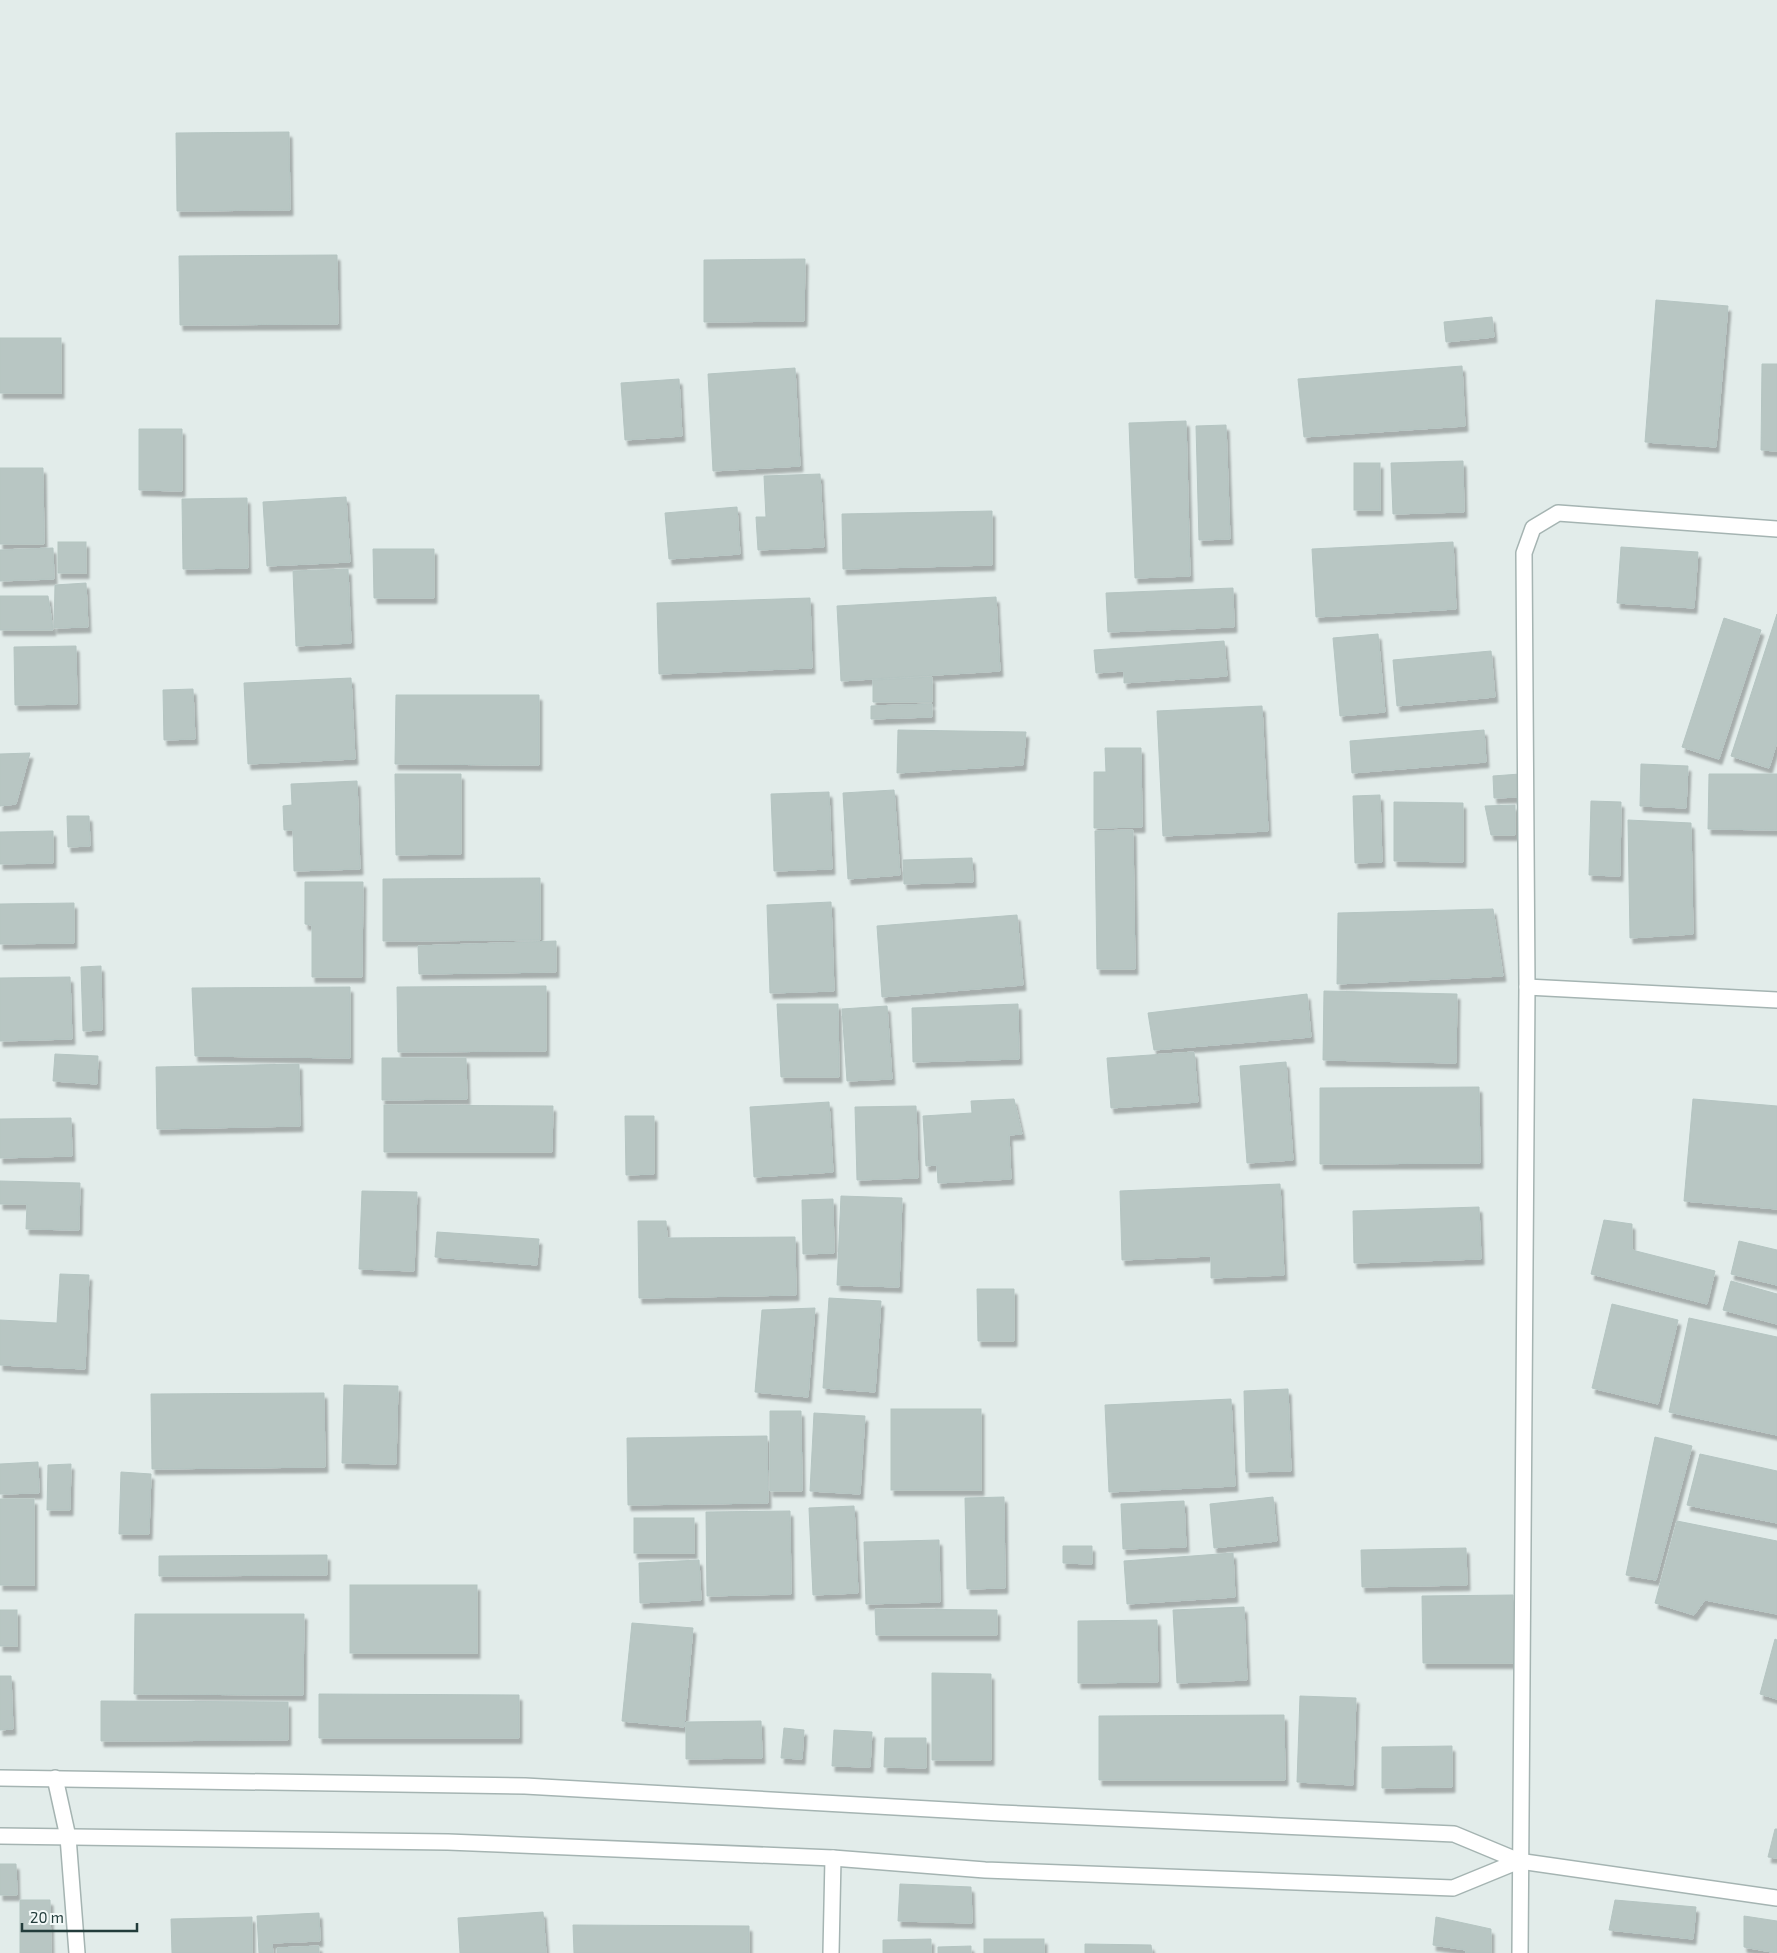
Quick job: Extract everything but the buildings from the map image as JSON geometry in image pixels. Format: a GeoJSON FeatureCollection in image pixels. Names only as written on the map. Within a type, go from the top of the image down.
{"type":"FeatureCollection","features":[{"type":"Feature","properties":{"kind":"street"},"geometry":{"type":"LineString","coordinates":[[1520,1953],[1519,1862],[1523,1616],[1527,986],[1524,553],[1533,528],[1558,514],[1777,529]]}},
{"type":"Feature","properties":{"kind":"street"},"geometry":{"type":"LineString","coordinates":[[1527,986],[1777,1000]]}},
{"type":"Feature","properties":{"kind":"street"},"geometry":{"type":"LineString","coordinates":[[0,1778],[525,1786],[1000,1813],[1454,1834],[1519,1862],[1777,1898]]}},
{"type":"Feature","properties":{"kind":"street"},"geometry":{"type":"LineString","coordinates":[[55,1778],[68,1837],[76,1953]]}},
{"type":"Feature","properties":{"kind":"street"},"geometry":{"type":"LineString","coordinates":[[0,1836],[448,1842],[833,1858],[985,1870],[1453,1888],[1519,1862]]}},
{"type":"Feature","properties":{"kind":"street"},"geometry":{"type":"LineString","coordinates":[[832,1953],[833,1858]]}}]}
